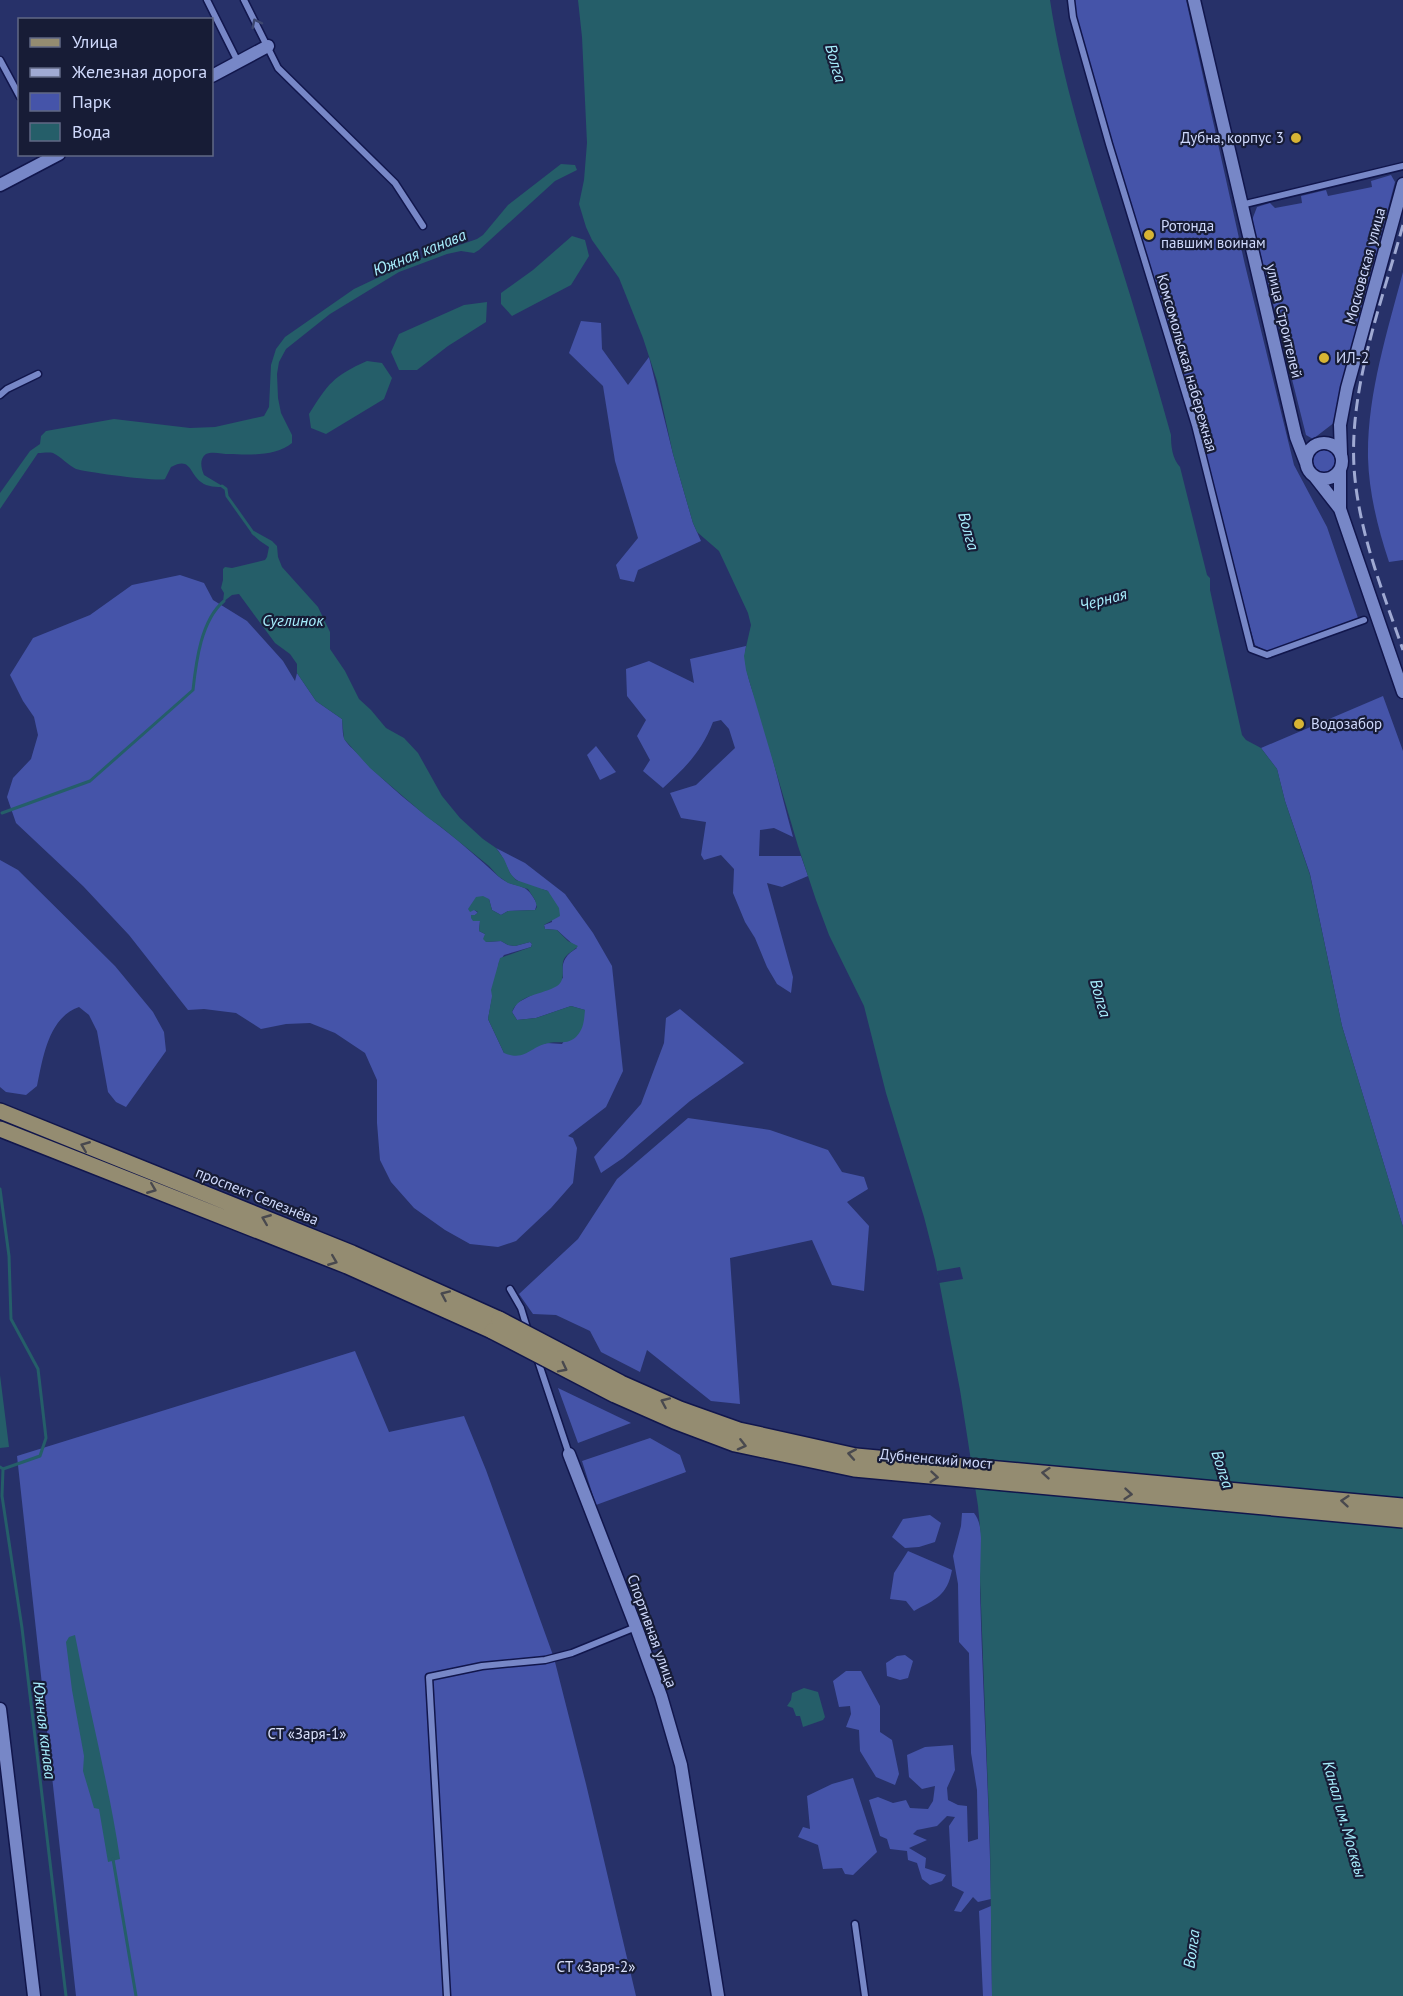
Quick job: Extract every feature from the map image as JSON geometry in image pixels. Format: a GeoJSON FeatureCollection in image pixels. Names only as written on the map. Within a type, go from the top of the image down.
{"type":"FeatureCollection","features":[{"type":"Feature","properties":{"kind":"main road","name":"проспект Селезнёва"},"geometry":{"type":"LineString","coordinates":[[0,1111],[352,1253],[496,1325]]}},
{"type":"Feature","properties":{"kind":"main road","name":"проспект Селезнёва"},"geometry":{"type":"LineString","coordinates":[[0,1129],[496,1325]]}},
{"type":"Feature","properties":{"kind":"main road","name":"Дубненский мост"},"geometry":{"type":"LineString","coordinates":[[496,1325],[680,1409],[739,1430],[856,1456],[1403,1506]]}},
{"type":"Feature","properties":{"kind":"main road","name":"Дубненский мост"},"geometry":{"type":"LineString","coordinates":[[496,1325],[615,1395],[674,1421],[735,1443],[854,1469],[1403,1520]]}},
{"type":"Feature","properties":{"kind":"street"},"geometry":{"type":"LineString","coordinates":[[207,0],[238,62]]}},
{"type":"Feature","properties":{"kind":"street"},"geometry":{"type":"LineString","coordinates":[[244,0],[278,68],[395,183],[423,226]]}},
{"type":"Feature","properties":{"kind":"street","name":"Комсомольская набережная"},"geometry":{"type":"LineString","coordinates":[[1071,0],[1073,17],[1109,144],[1195,425],[1251,649],[1267,655],[1365,620]]}},
{"type":"Feature","properties":{"kind":"street","name":"улица Строителей"},"geometry":{"type":"LineString","coordinates":[[1194,0],[1296,437],[1306,463]]}},
{"type":"Feature","properties":{"kind":"street"},"geometry":{"type":"LineString","coordinates":[[213,75],[268,46]]}},
{"type":"Feature","properties":{"kind":"street"},"geometry":{"type":"LineString","coordinates":[[0,60],[18,93]]}},
{"type":"Feature","properties":{"kind":"street"},"geometry":{"type":"LineString","coordinates":[[0,185],[53,156]]}},
{"type":"Feature","properties":{"kind":"street"},"geometry":{"type":"LineString","coordinates":[[1241,205],[1403,166]]}},
{"type":"Feature","properties":{"kind":"street","name":"Московская улица"},"geometry":{"type":"LineString","coordinates":[[1341,454],[1340,425],[1347,388],[1403,184]]}},
{"type":"Feature","properties":{"kind":"street"},"geometry":{"type":"LineString","coordinates":[[0,395],[7,389],[38,374]]}},
{"type":"Feature","properties":{"kind":"street"},"geometry":{"type":"LineString","coordinates":[[1340,425],[1308,452],[1306,463],[1310,473],[1340,509]]}},
{"type":"Feature","properties":{"kind":"street"},"geometry":{"type":"LineString","coordinates":[[1296,437],[1317,445],[1334,445],[1341,454],[1340,509],[1403,692]]}},
{"type":"Feature","properties":{"kind":"street"},"geometry":{"type":"LineString","coordinates":[[1315,477],[1326,479],[1336,475],[1340,470]]}},
{"type":"Feature","properties":{"kind":"street","name":"Спортивная улица"},"geometry":{"type":"LineString","coordinates":[[510,1289],[521,1308],[569,1454],[661,1696],[681,1765],[718,1996]]}},
{"type":"Feature","properties":{"kind":"street"},"geometry":{"type":"LineString","coordinates":[[447,1996],[429,1677],[482,1666],[545,1660],[572,1653],[636,1627]]}},
{"type":"Feature","properties":{"kind":"street"},"geometry":{"type":"LineString","coordinates":[[0,1709],[34,1996]]}},
{"type":"Feature","properties":{"kind":"street"},"geometry":{"type":"LineString","coordinates":[[855,1924],[865,1996]]}},
{"type":"Feature","properties":{"kind":"green space"},"geometry":{"type":"Polygon","coordinates":[[[1072,0],[1186,0],[1245,265],[1294,465],[1327,527],[1358,618],[1268,652],[1255,645],[1076,22],[1072,0]]]}},
{"type":"Feature","properties":{"kind":"green space"},"geometry":{"type":"Polygon","coordinates":[[[1391,175],[1395,182],[1341,388],[1335,422],[1313,439],[1306,435],[1252,220],[1257,207],[1270,203],[1275,208],[1302,203],[1301,196],[1326,190],[1328,196],[1372,187],[1371,181],[1391,175]]]}},
{"type":"Feature","properties":{"kind":"green space"},"geometry":{"type":"Polygon","coordinates":[[[1403,272],[1403,560],[1389,562],[1372,498],[1368,458],[1369,434],[1379,364],[1403,272]]]}},
{"type":"Feature","properties":{"kind":"green space"},"geometry":{"type":"Polygon","coordinates":[[[581,321],[601,323],[602,349],[628,385],[649,357],[673,454],[693,523],[701,541],[638,570],[634,582],[620,579],[616,565],[638,538],[615,461],[603,386],[569,353],[581,321]]]}},
{"type":"Feature","properties":{"kind":"green space"},"geometry":{"type":"Polygon","coordinates":[[[1324,448],[1333,452],[1337,461],[1333,470],[1324,474],[1315,470],[1311,461],[1315,452],[1324,448]]]}},
{"type":"Feature","properties":{"kind":"green space"},"geometry":{"type":"Polygon","coordinates":[[[180,575],[204,583],[213,600],[247,621],[283,661],[295,681],[297,673],[316,701],[342,719],[343,736],[346,742],[386,782],[498,876],[524,888],[533,896],[537,904],[535,910],[508,911],[501,915],[492,910],[489,899],[472,904],[471,907],[478,913],[475,915],[480,921],[479,931],[485,934],[486,942],[501,941],[515,946],[530,942],[532,944],[531,947],[504,955],[499,962],[488,1019],[504,1053],[547,1043],[562,1044],[585,1010],[571,1006],[536,1018],[517,1020],[512,1012],[517,1003],[563,978],[564,960],[577,948],[557,930],[545,929],[544,925],[552,922],[548,891],[527,885],[513,877],[496,848],[525,863],[565,894],[593,933],[612,966],[623,1071],[606,1107],[568,1136],[573,1138],[577,1148],[573,1183],[551,1208],[516,1241],[498,1247],[470,1244],[414,1208],[391,1182],[380,1160],[377,1080],[365,1053],[335,1033],[310,1023],[286,1024],[261,1029],[236,1013],[204,1009],[188,1010],[129,935],[83,886],[16,823],[7,797],[13,778],[31,759],[38,735],[34,717],[10,675],[33,638],[90,615],[132,585],[180,575]]]}},
{"type":"Feature","properties":{"kind":"green space"},"geometry":{"type":"Polygon","coordinates":[[[746,646],[747,674],[762,719],[793,837],[774,828],[760,830],[759,856],[801,856],[808,876],[782,887],[767,883],[793,977],[791,993],[777,984],[745,922],[733,893],[734,869],[721,855],[704,860],[701,855],[706,822],[681,818],[670,793],[696,785],[735,748],[729,729],[721,720],[713,722],[704,742],[692,758],[663,788],[643,771],[650,760],[637,736],[646,720],[627,696],[626,669],[649,661],[694,683],[690,659],[746,646]]]}},
{"type":"Feature","properties":{"kind":"green space"},"geometry":{"type":"Polygon","coordinates":[[[1383,696],[1403,751],[1403,1227],[1342,1026],[1310,874],[1285,801],[1277,769],[1261,748],[1383,696]]]}},
{"type":"Feature","properties":{"kind":"green space"},"geometry":{"type":"Polygon","coordinates":[[[596,746],[616,772],[600,780],[587,755],[596,746]]]}},
{"type":"Feature","properties":{"kind":"green space"},"geometry":{"type":"Polygon","coordinates":[[[0,860],[18,870],[115,966],[153,1012],[164,1032],[166,1051],[126,1107],[116,1102],[108,1092],[97,1031],[89,1015],[79,1007],[69,1012],[54,1029],[45,1052],[37,1086],[26,1095],[6,1092],[0,1087],[0,860]]]}},
{"type":"Feature","properties":{"kind":"green space"},"geometry":{"type":"Polygon","coordinates":[[[680,1009],[744,1063],[690,1101],[623,1158],[601,1173],[594,1157],[641,1104],[664,1043],[666,1018],[680,1009]]]}},
{"type":"Feature","properties":{"kind":"green space"},"geometry":{"type":"Polygon","coordinates":[[[688,1118],[770,1130],[828,1150],[842,1172],[864,1177],[868,1189],[847,1202],[869,1226],[864,1291],[832,1285],[812,1240],[730,1258],[740,1404],[711,1401],[647,1350],[640,1372],[601,1352],[590,1331],[556,1315],[533,1314],[519,1294],[578,1239],[617,1179],[688,1118]]]}},
{"type":"Feature","properties":{"kind":"green space","name":"СТ «Заря-1»"},"geometry":{"type":"Polygon","coordinates":[[[355,1351],[389,1432],[464,1416],[554,1658],[636,1996],[76,1996],[17,1456],[355,1351]]]}},
{"type":"Feature","properties":{"kind":"green space"},"geometry":{"type":"Polygon","coordinates":[[[558,1388],[631,1423],[578,1443],[558,1388]]]}},
{"type":"Feature","properties":{"kind":"green space"},"geometry":{"type":"Polygon","coordinates":[[[650,1438],[680,1455],[686,1472],[596,1505],[582,1461],[650,1438]]]}},
{"type":"Feature","properties":{"kind":"green space"},"geometry":{"type":"Polygon","coordinates":[[[962,1513],[974,1513],[982,1539],[980,1593],[991,1899],[978,1902],[973,1897],[961,1912],[954,1911],[964,1892],[952,1886],[949,1826],[955,1817],[947,1816],[937,1826],[917,1830],[913,1834],[927,1840],[909,1848],[926,1858],[925,1868],[946,1875],[942,1881],[930,1885],[922,1879],[917,1863],[908,1860],[907,1851],[890,1849],[887,1839],[880,1836],[869,1800],[878,1797],[893,1803],[906,1800],[910,1808],[928,1809],[933,1801],[935,1786],[922,1789],[909,1777],[907,1755],[925,1747],[953,1745],[955,1770],[947,1788],[948,1800],[967,1806],[968,1842],[978,1839],[977,1790],[971,1753],[969,1653],[959,1642],[958,1584],[953,1556],[962,1513]]]}},
{"type":"Feature","properties":{"kind":"green space"},"geometry":{"type":"Polygon","coordinates":[[[930,1515],[941,1523],[935,1542],[905,1548],[892,1537],[903,1519],[930,1515]]]}},
{"type":"Feature","properties":{"kind":"green space"},"geometry":{"type":"Polygon","coordinates":[[[908,1551],[952,1570],[944,1591],[934,1600],[914,1611],[906,1601],[890,1599],[894,1573],[908,1551]]]}},
{"type":"Feature","properties":{"kind":"green space"},"geometry":{"type":"Polygon","coordinates":[[[905,1655],[913,1661],[908,1678],[900,1680],[887,1676],[886,1663],[897,1656],[905,1655]]]}},
{"type":"Feature","properties":{"kind":"green space"},"geometry":{"type":"Polygon","coordinates":[[[846,1671],[861,1671],[880,1706],[880,1732],[892,1740],[899,1774],[895,1785],[876,1777],[860,1751],[859,1730],[846,1727],[851,1714],[850,1706],[839,1707],[833,1681],[846,1671]]]}},
{"type":"Feature","properties":{"kind":"green space"},"geometry":{"type":"Polygon","coordinates":[[[853,1778],[877,1852],[853,1875],[845,1874],[842,1868],[823,1869],[818,1845],[798,1837],[803,1827],[810,1829],[807,1796],[832,1784],[853,1778]]]}},
{"type":"Feature","properties":{"kind":"green space"},"geometry":{"type":"Polygon","coordinates":[[[991,1906],[992,1996],[983,1996],[979,1911],[991,1906]]]}},
{"type":"Feature","properties":{"kind":"water"},"geometry":{"type":"Polygon","coordinates":[[[578,0],[1050,0],[1061,59],[1076,118],[1149,359],[1171,435],[1172,452],[1180,467],[1207,575],[1210,578],[1210,590],[1242,735],[1246,740],[1261,748],[1277,769],[1285,801],[1310,875],[1342,1026],[1403,1227],[1403,1996],[992,1996],[990,1843],[980,1579],[981,1538],[960,1390],[935,1260],[886,1093],[864,1006],[829,935],[816,900],[746,670],[744,656],[751,625],[748,613],[719,551],[697,532],[693,523],[673,454],[657,381],[643,338],[619,278],[592,240],[579,204],[584,180],[587,143],[578,0]]]}},
{"type":"Feature","properties":{"kind":"water"},"geometry":{"type":"Polygon","coordinates":[[[561,164],[575,165],[577,170],[555,181],[479,250],[474,253],[461,251],[447,254],[399,272],[330,314],[286,349],[279,362],[277,374],[278,398],[281,413],[292,435],[292,443],[279,450],[262,454],[206,454],[201,461],[204,475],[224,487],[203,484],[189,467],[182,463],[171,467],[165,479],[160,480],[76,469],[53,453],[38,453],[0,509],[0,493],[30,451],[40,444],[41,436],[46,431],[114,419],[190,428],[215,427],[264,416],[269,407],[271,365],[276,349],[285,337],[354,289],[413,261],[477,239],[508,205],[561,164]]]}},
{"type":"Feature","properties":{"kind":"water"},"geometry":{"type":"Polygon","coordinates":[[[572,236],[585,240],[589,256],[571,285],[512,316],[501,304],[501,293],[533,270],[572,236]]]}},
{"type":"Feature","properties":{"kind":"water"},"geometry":{"type":"Polygon","coordinates":[[[487,302],[486,322],[448,346],[417,370],[399,370],[391,352],[399,334],[464,305],[487,302]]]}},
{"type":"Feature","properties":{"kind":"water"},"geometry":{"type":"Polygon","coordinates":[[[367,361],[382,363],[392,378],[384,399],[326,434],[311,428],[309,414],[321,395],[339,376],[367,361]]]}},
{"type":"Feature","properties":{"kind":"water","name":"Суглинок"},"geometry":{"type":"Polygon","coordinates":[[[254,531],[277,546],[282,567],[318,607],[330,632],[330,649],[345,671],[359,699],[386,728],[404,738],[418,753],[442,796],[460,818],[496,848],[516,880],[548,891],[559,908],[560,916],[544,925],[545,929],[557,930],[568,941],[578,946],[564,959],[563,977],[557,986],[525,998],[515,1006],[512,1012],[517,1020],[536,1018],[571,1006],[585,1010],[582,1028],[573,1039],[543,1045],[523,1055],[504,1053],[488,1019],[491,990],[500,958],[531,947],[532,944],[530,942],[515,946],[501,941],[486,942],[483,939],[485,934],[479,931],[480,921],[473,921],[471,918],[471,915],[478,912],[474,910],[470,912],[468,909],[476,897],[483,896],[489,899],[492,910],[501,915],[508,911],[535,910],[537,907],[535,900],[528,889],[508,883],[498,876],[489,866],[370,768],[344,739],[342,719],[316,701],[297,673],[297,664],[290,654],[275,643],[239,594],[232,595],[223,602],[224,593],[221,588],[223,569],[265,560],[267,557],[269,547],[251,533],[254,531]]]}},
{"type":"Feature","properties":{"kind":"water"},"geometry":{"type":"Polygon","coordinates":[[[0,1375],[9,1447],[0,1448],[0,1375]]]}},
{"type":"Feature","properties":{"kind":"water"},"geometry":{"type":"Polygon","coordinates":[[[75,1635],[120,1859],[108,1862],[99,1809],[94,1808],[83,1771],[84,1756],[66,1642],[69,1637],[75,1635]]]}},
{"type":"Feature","properties":{"kind":"water"},"geometry":{"type":"Polygon","coordinates":[[[804,1688],[818,1692],[825,1717],[823,1720],[803,1727],[800,1716],[796,1716],[793,1708],[787,1706],[792,1693],[804,1688]]]}},
{"type":"Feature","properties":{"kind":"pier"},"geometry":{"type":"Polygon","coordinates":[[[960,1267],[963,1279],[939,1283],[937,1271],[960,1267]]]}},
{"type":"Feature","properties":{"kind":"waterway"},"geometry":{"type":"LineString","coordinates":[[222,486],[254,534]]}},
{"type":"Feature","properties":{"kind":"waterway"},"geometry":{"type":"LineString","coordinates":[[2,813],[90,781],[193,690],[198,655],[205,630],[216,609],[224,601]]}},
{"type":"Feature","properties":{"kind":"waterway"},"geometry":{"type":"LineString","coordinates":[[0,1189],[9,1256],[11,1319],[38,1369],[46,1438],[40,1456],[3,1469]]}},
{"type":"Feature","properties":{"kind":"waterway","name":"Южная канава"},"geometry":{"type":"LineString","coordinates":[[0,1467],[3,1469],[2,1496],[22,1628],[66,1996]]}},
{"type":"Feature","properties":{"kind":"waterway"},"geometry":{"type":"LineString","coordinates":[[113,1859],[136,1996]]}},
{"type":"Feature","properties":{"kind":"railway"},"geometry":{"type":"LineString","coordinates":[[1403,225],[1367,350],[1360,383],[1354,447],[1355,479],[1362,523],[1403,650]]}},
{"type":"Feature","properties":{"kind":"place","name":"Дубна, корпус 3"},"geometry":{"type":"Point","coordinates":[1296,138]}},
{"type":"Feature","properties":{"kind":"place","name":"Ротонда павшим воинам"},"geometry":{"type":"Point","coordinates":[1149,235]}},
{"type":"Feature","properties":{"kind":"place","name":"ИЛ-2"},"geometry":{"type":"Point","coordinates":[1324,358]}},
{"type":"Feature","properties":{"kind":"place","name":"Водозабор"},"geometry":{"type":"Point","coordinates":[1299,724]}},
{"type":"Feature","properties":{"kind":"water label","name":"Волга"},"geometry":{"type":"Point","coordinates":[836,63]}},
{"type":"Feature","properties":{"kind":"water label","name":"Волга"},"geometry":{"type":"Point","coordinates":[969,531]}},
{"type":"Feature","properties":{"kind":"water label","name":"Черная"},"geometry":{"type":"Point","coordinates":[1103,599]}},
{"type":"Feature","properties":{"kind":"water label","name":"Волга"},"geometry":{"type":"Point","coordinates":[1101,998]}},
{"type":"Feature","properties":{"kind":"water label","name":"Волга"},"geometry":{"type":"Point","coordinates":[1223,1469]}},
{"type":"Feature","properties":{"kind":"water label","name":"Канал им. Москвы"},"geometry":{"type":"Point","coordinates":[1345,1819]}},
{"type":"Feature","properties":{"kind":"water label","name":"Волга"},"geometry":{"type":"Point","coordinates":[1191,1949]}},
{"type":"Feature","properties":{"kind":"park label","name":"СТ «Заря-2»"},"geometry":{"type":"Point","coordinates":[596,1967]}}]}
